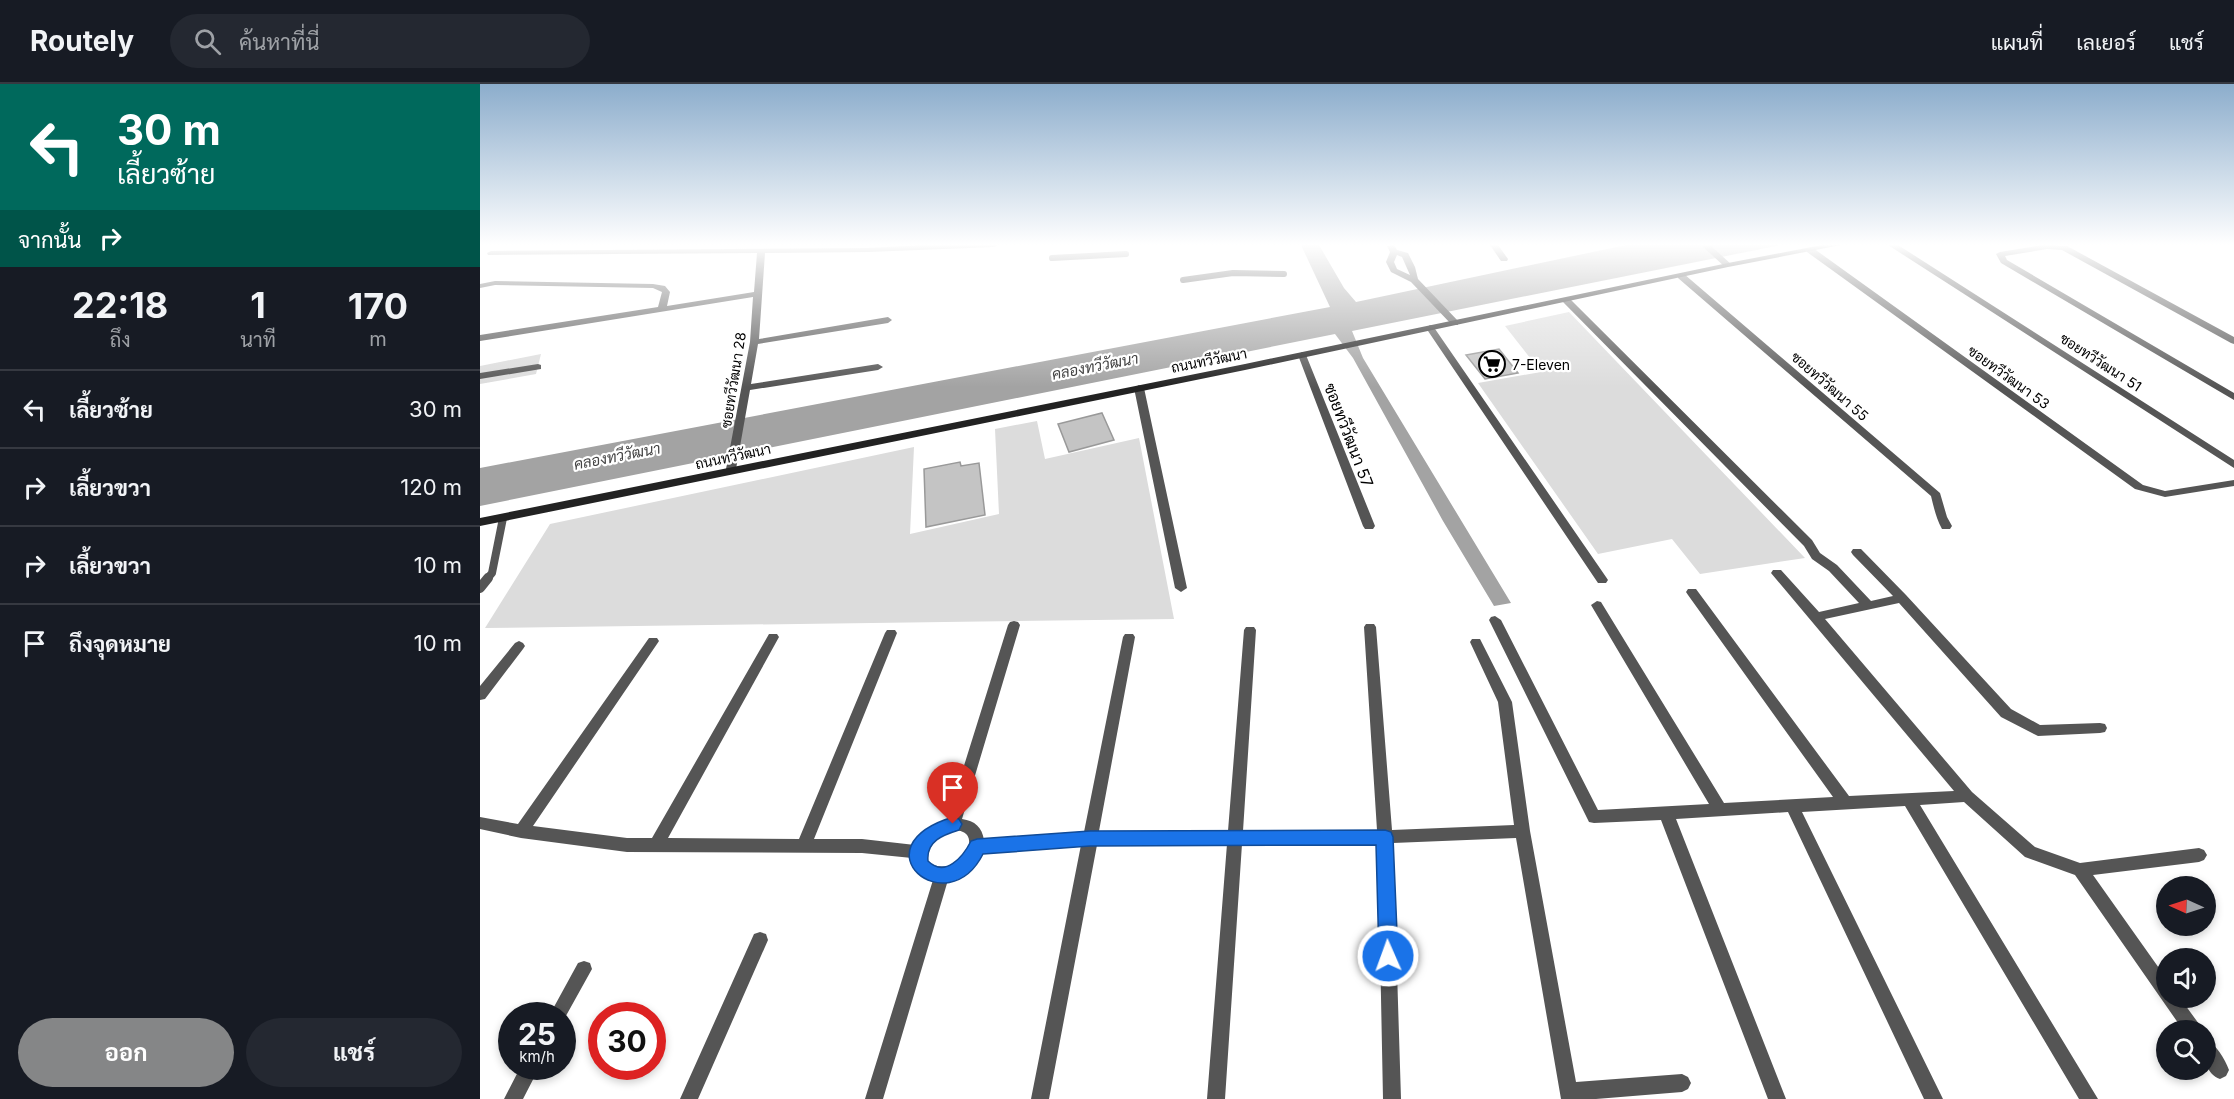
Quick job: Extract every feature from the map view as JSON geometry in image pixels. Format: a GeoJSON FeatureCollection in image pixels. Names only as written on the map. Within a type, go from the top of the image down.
{"type":"FeatureCollection","features":[{"type":"Feature","properties":{"kind":"main road","name":"ถนนทวีวัฒนา"},"geometry":{"type":"LineString","coordinates":[[480,522],[1603,292]]}},
{"type":"Feature","properties":{"kind":"street"},"geometry":{"type":"LineString","coordinates":[[662,308],[666,292]]}},
{"type":"Feature","properties":{"kind":"street"},"geometry":{"type":"LineString","coordinates":[[1426,292],[1455,323]]}},
{"type":"Feature","properties":{"kind":"street","name":"ซอยทวีวัฒนา 55"},"geometry":{"type":"LineString","coordinates":[[1700,292],[1936,495],[1941,516],[1947,526]]}},
{"type":"Feature","properties":{"kind":"street","name":"ซอยทวีวัฒนา 53"},"geometry":{"type":"LineString","coordinates":[[1876,292],[2139,487],[2165,495],[2234,483]]}},
{"type":"Feature","properties":{"kind":"street","name":"ซอยทวีวัฒนา 51"},"geometry":{"type":"LineString","coordinates":[[1966,292],[2234,465]]}},
{"type":"Feature","properties":{"kind":"street"},"geometry":{"type":"LineString","coordinates":[[2057,292],[2234,397]]}},
{"type":"Feature","properties":{"kind":"street"},"geometry":{"type":"LineString","coordinates":[[2146,292],[2234,341]]}},
{"type":"Feature","properties":{"kind":"street"},"geometry":{"type":"LineString","coordinates":[[480,338],[758,294]]}},
{"type":"Feature","properties":{"kind":"street","name":"ซอยทวีวัฒนา 28"},"geometry":{"type":"LineString","coordinates":[[731,470],[753,342],[758,294]]}},
{"type":"Feature","properties":{"kind":"street"},"geometry":{"type":"LineString","coordinates":[[1566,300],[1808,543],[1816,556],[1833,568],[1869,606]]}},
{"type":"Feature","properties":{"kind":"street"},"geometry":{"type":"LineString","coordinates":[[753,342],[888,320]]}},
{"type":"Feature","properties":{"kind":"street"},"geometry":{"type":"LineString","coordinates":[[1430,328],[1602,580]]}},
{"type":"Feature","properties":{"kind":"street","name":"ซอยทวีวัฒนา 57"},"geometry":{"type":"LineString","coordinates":[[1302,355],[1369,526]]}},
{"type":"Feature","properties":{"kind":"street"},"geometry":{"type":"LineString","coordinates":[[480,376],[538,367]]}},
{"type":"Feature","properties":{"kind":"street"},"geometry":{"type":"LineString","coordinates":[[745,388],[878,367]]}},
{"type":"Feature","properties":{"kind":"street"},"geometry":{"type":"LineString","coordinates":[[1139,388],[1181,588]]}},
{"type":"Feature","properties":{"kind":"street"},"geometry":{"type":"LineString","coordinates":[[1857,552],[2006,713],[2038,731],[2100,728]]}},
{"type":"Feature","properties":{"kind":"street"},"geometry":{"type":"LineString","coordinates":[[1776,573],[1967,796],[2030,852],[2080,870],[2199,855]]}},
{"type":"Feature","properties":{"kind":"street"},"geometry":{"type":"LineString","coordinates":[[1692,592],[1845,802]]}},
{"type":"Feature","properties":{"kind":"street"},"geometry":{"type":"LineString","coordinates":[[1816,617],[1902,598]]}},
{"type":"Feature","properties":{"kind":"street"},"geometry":{"type":"LineString","coordinates":[[1597,605],[1720,810]]}},
{"type":"Feature","properties":{"kind":"street"},"geometry":{"type":"LineString","coordinates":[[1495,620],[1594,817],[1967,796]]}},
{"type":"Feature","properties":{"kind":"street"},"geometry":{"type":"LineString","coordinates":[[953,824],[1014,625]]}},
{"type":"Feature","properties":{"kind":"street"},"geometry":{"type":"LineString","coordinates":[[1370,627],[1385,837],[1392,1099]]}},
{"type":"Feature","properties":{"kind":"street"},"geometry":{"type":"LineString","coordinates":[[1216,1099],[1250,630]]}},
{"type":"Feature","properties":{"kind":"street"},"geometry":{"type":"LineString","coordinates":[[804,846],[891,633]]}},
{"type":"Feature","properties":{"kind":"street"},"geometry":{"type":"LineString","coordinates":[[656,845],[773,637]]}},
{"type":"Feature","properties":{"kind":"street"},"geometry":{"type":"LineString","coordinates":[[1040,1099],[1129,637]]}},
{"type":"Feature","properties":{"kind":"street"},"geometry":{"type":"LineString","coordinates":[[521,831],[653,641]]}},
{"type":"Feature","properties":{"kind":"street"},"geometry":{"type":"LineString","coordinates":[[1476,642],[1505,702],[1522,831],[1569,1095],[1682,1083]]}},
{"type":"Feature","properties":{"kind":"street"},"geometry":{"type":"LineString","coordinates":[[480,695],[519,646]]}},
{"type":"Feature","properties":{"kind":"street"},"geometry":{"type":"LineString","coordinates":[[1910,799],[2089,1099]]}},
{"type":"Feature","properties":{"kind":"street"},"geometry":{"type":"LineString","coordinates":[[1792,806],[1934,1099]]}},
{"type":"Feature","properties":{"kind":"street"},"geometry":{"type":"LineString","coordinates":[[1666,813],[1777,1099]]}},
{"type":"Feature","properties":{"kind":"street"},"geometry":{"type":"LineString","coordinates":[[480,822],[521,831],[627,845],[862,846],[918,852]]}},
{"type":"Feature","properties":{"kind":"street"},"geometry":{"type":"LineString","coordinates":[[953,824],[968,826],[976,834],[977,847],[971,860],[958,870],[942,875],[928,873],[919,865],[918,852],[925,839],[938,829],[953,824]]}},
{"type":"Feature","properties":{"kind":"street"},"geometry":{"type":"LineString","coordinates":[[977,847],[1090,838],[1385,837],[1522,831]]}},
{"type":"Feature","properties":{"kind":"street"},"geometry":{"type":"LineString","coordinates":[[2080,870],[2156,979]]}},
{"type":"Feature","properties":{"kind":"street"},"geometry":{"type":"LineString","coordinates":[[874,1099],[942,875]]}},
{"type":"Feature","properties":{"kind":"street"},"geometry":{"type":"LineString","coordinates":[[689,1099],[760,940]]}},
{"type":"Feature","properties":{"kind":"street"},"geometry":{"type":"LineString","coordinates":[[566,1002],[584,969]]}},
{"type":"Feature","properties":{"kind":"street"},"geometry":{"type":"LineString","coordinates":[[2216,1064],[2220,1070]]}},
{"type":"Feature","properties":{"kind":"street"},"geometry":{"type":"LineString","coordinates":[[513,1099],[523,1080]]}},
{"type":"Feature","properties":{"kind":"lane"},"geometry":{"type":"LineString","coordinates":[[480,588],[492,573],[503,518]]}},
{"type":"Feature","properties":{"kind":"shaded area"},"geometry":{"type":"Polygon","coordinates":[[[1569,312],[1805,558],[1700,574],[1672,539],[1598,554],[1478,383],[1541,372],[1505,326],[1569,312]]]}},
{"type":"Feature","properties":{"kind":"shaded area"},"geometry":{"type":"Polygon","coordinates":[[[541,354],[536,374],[480,384],[480,366],[541,354]]]}},
{"type":"Feature","properties":{"kind":"shaded area"},"geometry":{"type":"Polygon","coordinates":[[[1037,421],[1045,459],[1139,438],[1174,619],[485,628],[550,524],[914,447],[910,534],[999,514],[995,429],[1037,421]]]}},
{"type":"Feature","properties":{"kind":"water","name":"คลองทวีวัฒนา"},"geometry":{"type":"Polygon","coordinates":[[[1323,292],[1348,292],[1356,302],[1402,292],[1545,292],[1352,331],[1363,358],[1511,603],[1494,606],[1443,521],[1353,358],[1335,334],[480,506],[480,468],[1330,307],[1323,292]]]}},
{"type":"Feature","properties":{"kind":"building","name":"7-Eleven"},"geometry":{"type":"Polygon","coordinates":[[[1499,349],[1518,373],[1485,379],[1466,355],[1499,349]]]}},
{"type":"Feature","properties":{"kind":"building"},"geometry":{"type":"Polygon","coordinates":[[[1102,413],[1114,440],[1069,452],[1058,424],[1102,413]]]}},
{"type":"Feature","properties":{"kind":"building"},"geometry":{"type":"Polygon","coordinates":[[[960,462],[961,466],[979,463],[985,515],[926,527],[924,469],[960,462]]]}},
{"type":"Feature","properties":{"kind":"place","name":"7-Eleven"},"geometry":{"type":"Point","coordinates":[1492,364]}},
{"type":"Feature","properties":{"kind":"route"},"geometry":{"type":"LineString","coordinates":[[953,824],[938,829],[925,839],[918,852],[919,865],[928,873],[942,875],[958,870],[971,860],[977,847],[1000,845],[1090,838],[1385,837],[1388,956]]}}]}
